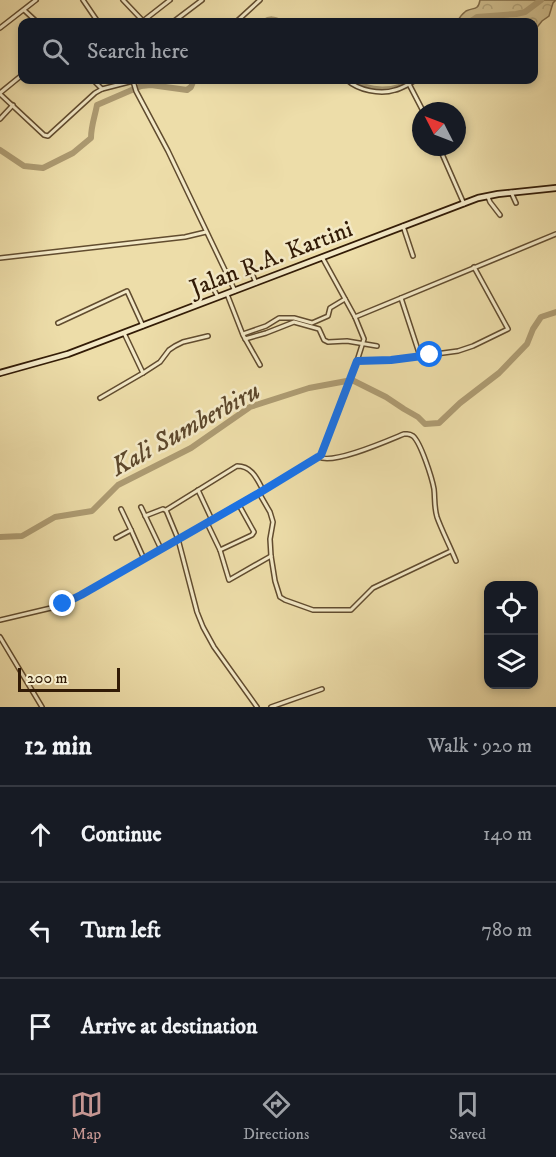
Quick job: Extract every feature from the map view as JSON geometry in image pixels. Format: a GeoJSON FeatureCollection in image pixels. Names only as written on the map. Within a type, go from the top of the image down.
{"type":"FeatureCollection","features":[{"type":"Feature","properties":{"kind":"main road","name":"Jalan R.A. Kartini"},"geometry":{"type":"LineString","coordinates":[[0,373],[68,354],[487,195],[556,188]]}},
{"type":"Feature","properties":{"kind":"street"},"geometry":{"type":"LineString","coordinates":[[0,28],[36,0]]}},
{"type":"Feature","properties":{"kind":"street"},"geometry":{"type":"LineString","coordinates":[[83,0],[95,18]]}},
{"type":"Feature","properties":{"kind":"street"},"geometry":{"type":"LineString","coordinates":[[123,0],[140,18]]}},
{"type":"Feature","properties":{"kind":"street"},"geometry":{"type":"LineString","coordinates":[[149,18],[170,0]]}},
{"type":"Feature","properties":{"kind":"street"},"geometry":{"type":"LineString","coordinates":[[240,18],[260,0]]}},
{"type":"Feature","properties":{"kind":"street"},"geometry":{"type":"LineString","coordinates":[[178,18],[200,1]]}},
{"type":"Feature","properties":{"kind":"street"},"geometry":{"type":"LineString","coordinates":[[24,9],[33,18]]}},
{"type":"Feature","properties":{"kind":"street"},"geometry":{"type":"LineString","coordinates":[[18,78],[0,93],[44,135],[48,136],[95,93],[119,84]]}},
{"type":"Feature","properties":{"kind":"street"},"geometry":{"type":"LineString","coordinates":[[97,84],[102,89]]}},
{"type":"Feature","properties":{"kind":"street"},"geometry":{"type":"LineString","coordinates":[[134,84],[235,291]]}},
{"type":"Feature","properties":{"kind":"street"},"geometry":{"type":"LineString","coordinates":[[353,84],[379,92],[394,91],[410,84],[419,102]]}},
{"type":"Feature","properties":{"kind":"street"},"geometry":{"type":"LineString","coordinates":[[0,119],[13,105]]}},
{"type":"Feature","properties":{"kind":"street"},"geometry":{"type":"LineString","coordinates":[[443,156],[464,203]]}},
{"type":"Feature","properties":{"kind":"street"},"geometry":{"type":"LineString","coordinates":[[512,192],[516,203]]}},
{"type":"Feature","properties":{"kind":"street"},"geometry":{"type":"LineString","coordinates":[[487,195],[500,215]]}},
{"type":"Feature","properties":{"kind":"street"},"geometry":{"type":"LineString","coordinates":[[404,226],[413,256]]}},
{"type":"Feature","properties":{"kind":"street"},"geometry":{"type":"LineString","coordinates":[[0,258],[185,237],[207,232]]}},
{"type":"Feature","properties":{"kind":"street"},"geometry":{"type":"LineString","coordinates":[[355,317],[556,234]]}},
{"type":"Feature","properties":{"kind":"street"},"geometry":{"type":"LineString","coordinates":[[0,620],[63,604],[81,595],[321,455],[352,375],[364,336],[322,258]]}},
{"type":"Feature","properties":{"kind":"street"},"geometry":{"type":"LineString","coordinates":[[249,266],[256,283]]}},
{"type":"Feature","properties":{"kind":"street"},"geometry":{"type":"LineString","coordinates":[[357,361],[420,356],[465,349],[490,338],[507,327],[474,267]]}},
{"type":"Feature","properties":{"kind":"street"},"geometry":{"type":"LineString","coordinates":[[206,283],[212,286],[218,297]]}},
{"type":"Feature","properties":{"kind":"street"},"geometry":{"type":"LineString","coordinates":[[58,323],[128,291],[143,326]]}},
{"type":"Feature","properties":{"kind":"street"},"geometry":{"type":"LineString","coordinates":[[227,294],[244,336],[260,366]]}},
{"type":"Feature","properties":{"kind":"street"},"geometry":{"type":"LineString","coordinates":[[401,298],[420,356]]}},
{"type":"Feature","properties":{"kind":"street"},"geometry":{"type":"LineString","coordinates":[[244,336],[276,319],[312,323],[328,316],[330,308],[345,299]]}},
{"type":"Feature","properties":{"kind":"street"},"geometry":{"type":"LineString","coordinates":[[244,336],[266,333],[294,320],[319,329],[324,340],[328,342],[363,342],[377,346]]}},
{"type":"Feature","properties":{"kind":"street"},"geometry":{"type":"LineString","coordinates":[[124,333],[143,373]]}},
{"type":"Feature","properties":{"kind":"street"},"geometry":{"type":"LineString","coordinates":[[100,398],[160,362],[175,346],[208,336]]}},
{"type":"Feature","properties":{"kind":"street"},"geometry":{"type":"LineString","coordinates":[[318,457],[323,459],[341,457],[404,434],[412,435],[426,461],[433,487],[435,509],[456,561]]}},
{"type":"Feature","properties":{"kind":"street"},"geometry":{"type":"LineString","coordinates":[[145,516],[160,509],[166,510],[234,467],[244,466],[250,469],[273,522],[270,539],[271,556],[279,595],[285,600],[314,610],[354,608],[373,588],[451,551]]}},
{"type":"Feature","properties":{"kind":"street"},"geometry":{"type":"LineString","coordinates":[[198,490],[212,520]]}},
{"type":"Feature","properties":{"kind":"street"},"geometry":{"type":"LineString","coordinates":[[220,550],[254,532],[239,504]]}},
{"type":"Feature","properties":{"kind":"street"},"geometry":{"type":"LineString","coordinates":[[141,507],[161,549]]}},
{"type":"Feature","properties":{"kind":"street"},"geometry":{"type":"LineString","coordinates":[[121,509],[144,559]]}},
{"type":"Feature","properties":{"kind":"street"},"geometry":{"type":"LineString","coordinates":[[166,510],[178,539],[198,617],[214,647],[257,707]]}},
{"type":"Feature","properties":{"kind":"street"},"geometry":{"type":"LineString","coordinates":[[207,523],[220,550],[229,580],[271,556]]}},
{"type":"Feature","properties":{"kind":"street"},"geometry":{"type":"LineString","coordinates":[[116,538],[131,530]]}},
{"type":"Feature","properties":{"kind":"street"},"geometry":{"type":"LineString","coordinates":[[0,637],[42,707]]}},
{"type":"Feature","properties":{"kind":"street"},"geometry":{"type":"LineString","coordinates":[[271,707],[322,689]]}},
{"type":"Feature","properties":{"kind":"green space"},"geometry":{"type":"Polygon","coordinates":[[[480,0],[556,0],[549,16],[538,26],[538,18],[460,18],[466,11],[477,7],[480,0]]]}},
{"type":"Feature","properties":{"kind":"waterway"},"geometry":{"type":"LineString","coordinates":[[476,18],[525,12],[541,0]]}},
{"type":"Feature","properties":{"kind":"waterway"},"geometry":{"type":"LineString","coordinates":[[0,150],[24,166],[43,168],[73,153],[91,138],[97,105],[141,86],[151,85],[187,90],[192,84]]}},
{"type":"Feature","properties":{"kind":"waterway"},"geometry":{"type":"LineString","coordinates":[[359,84],[374,89],[390,89],[405,84]]}},
{"type":"Feature","properties":{"kind":"waterway","name":"Kali Sumberbiru"},"geometry":{"type":"LineString","coordinates":[[0,537],[22,536],[55,517],[92,511],[118,485],[191,448],[250,407],[309,388],[352,380],[386,397],[425,424],[439,423],[460,403],[499,373],[527,344],[541,317],[556,312]]}},
{"type":"Feature","properties":{"kind":"route"},"geometry":{"type":"LineString","coordinates":[[63,604],[259,493],[321,455],[357,361],[430,355]]}}]}
